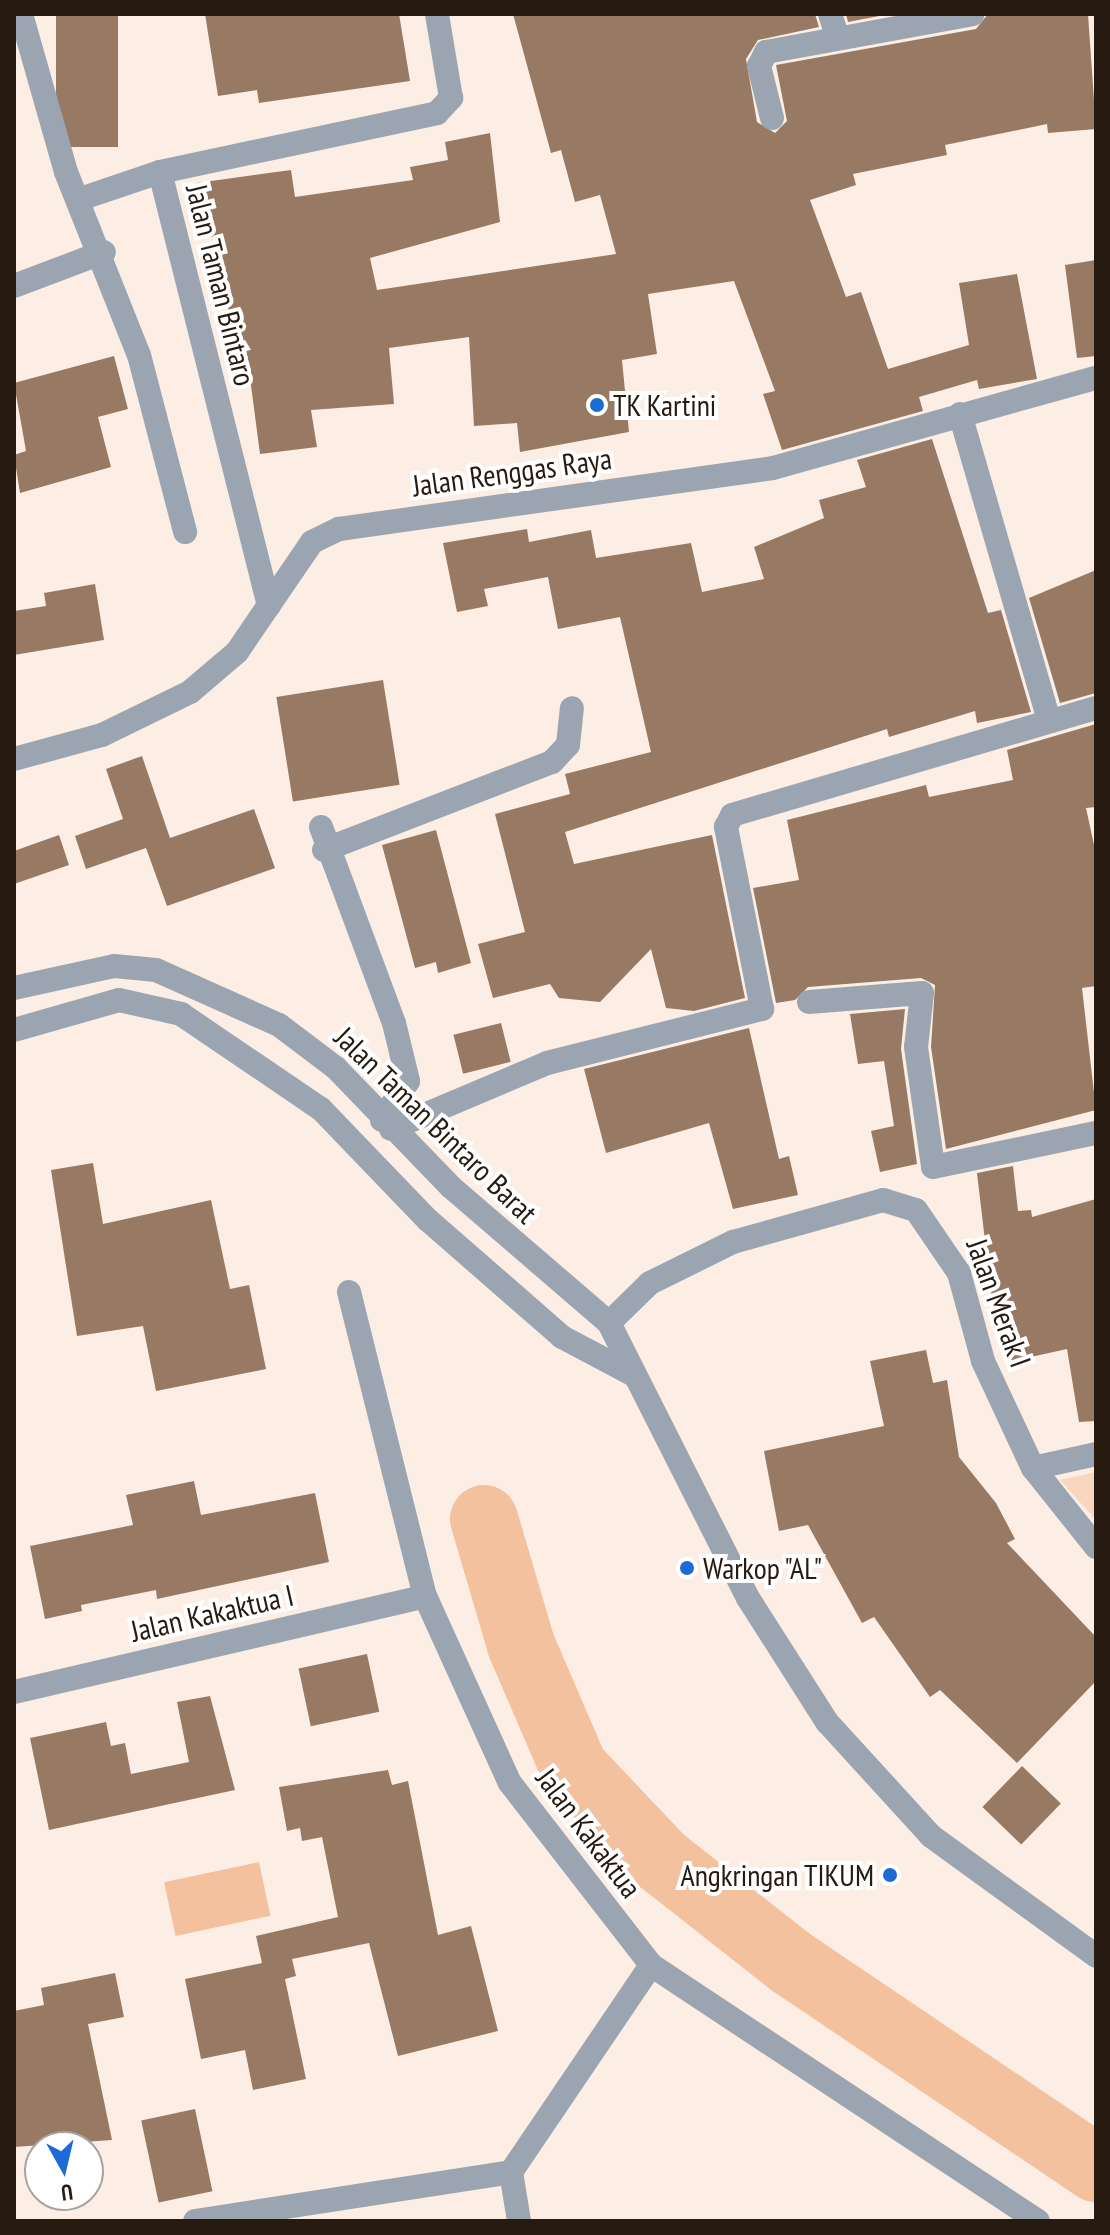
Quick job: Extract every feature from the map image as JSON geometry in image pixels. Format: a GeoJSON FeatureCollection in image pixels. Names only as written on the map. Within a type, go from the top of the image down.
{"type":"FeatureCollection","features":[{"type":"Feature","properties":{"kind":"street"},"geometry":{"type":"LineString","coordinates":[[21,14],[80,199],[104,252],[185,532]]}},
{"type":"Feature","properties":{"kind":"street","name":"Jalan Taman Bintaro"},"geometry":{"type":"LineString","coordinates":[[269,605],[160,172],[437,113],[451,98],[437,14]]}},
{"type":"Feature","properties":{"kind":"street"},"geometry":{"type":"LineString","coordinates":[[830,14],[838,38]]}},
{"type":"Feature","properties":{"kind":"street"},"geometry":{"type":"LineString","coordinates":[[772,118],[760,57],[838,38],[973,14]]}},
{"type":"Feature","properties":{"kind":"street"},"geometry":{"type":"LineString","coordinates":[[80,199],[160,172]]}},
{"type":"Feature","properties":{"kind":"street"},"geometry":{"type":"LineString","coordinates":[[14,286],[104,252]]}},
{"type":"Feature","properties":{"kind":"street","name":"Jalan Renggas Raya"},"geometry":{"type":"LineString","coordinates":[[14,759],[102,735],[190,692],[229,660],[312,542],[339,529],[773,468],[1096,378]]}},
{"type":"Feature","properties":{"kind":"street"},"geometry":{"type":"LineString","coordinates":[[960,414],[1049,720]]}},
{"type":"Feature","properties":{"kind":"street"},"geometry":{"type":"LineString","coordinates":[[392,1130],[408,1081],[394,1023],[323,838],[552,762],[568,745],[572,708]]}},
{"type":"Feature","properties":{"kind":"street"},"geometry":{"type":"LineString","coordinates":[[392,1130],[547,1063],[762,1009],[727,820],[818,784],[1096,708]]}},
{"type":"Feature","properties":{"kind":"street","name":"Jalan Taman Bintaro Barat"},"geometry":{"type":"LineString","coordinates":[[14,988],[114,966],[156,970],[279,1025],[336,1068],[392,1130],[451,1187],[609,1323],[632,1374],[748,1598],[827,1722],[931,1836],[1096,1956]]}},
{"type":"Feature","properties":{"kind":"street"},"geometry":{"type":"LineString","coordinates":[[809,1002],[922,993],[916,1047],[933,1167],[1096,1133]]}},
{"type":"Feature","properties":{"kind":"street"},"geometry":{"type":"LineString","coordinates":[[14,1030],[119,1000],[165,1007],[283,1078],[377,1166],[428,1220],[562,1337],[632,1374]]}},
{"type":"Feature","properties":{"kind":"street","name":"Jalan Merak I"},"geometry":{"type":"LineString","coordinates":[[609,1323],[650,1283],[733,1242],[883,1200],[916,1210],[959,1273],[983,1361],[1033,1468],[1096,1547]]}},
{"type":"Feature","properties":{"kind":"street","name":"Jalan Kakaktua"},"geometry":{"type":"LineString","coordinates":[[349,1292],[425,1596],[510,1783],[647,1972],[1038,2221]]}},
{"type":"Feature","properties":{"kind":"street"},"geometry":{"type":"LineString","coordinates":[[1033,1468],[1096,1454]]}},
{"type":"Feature","properties":{"kind":"street","name":"Jalan Kakaktua I"},"geometry":{"type":"LineString","coordinates":[[14,1692],[425,1596]]}},
{"type":"Feature","properties":{"kind":"street"},"geometry":{"type":"LineString","coordinates":[[519,2221],[511,2172],[647,1972]]}},
{"type":"Feature","properties":{"kind":"street"},"geometry":{"type":"LineString","coordinates":[[195,2221],[511,2172]]}},
{"type":"Feature","properties":{"kind":"shaded area"},"geometry":{"type":"Polygon","coordinates":[[[1096,1472],[1096,1520],[1060,1480],[1096,1472]]]}},
{"type":"Feature","properties":{"kind":"shaded area"},"geometry":{"type":"Polygon","coordinates":[[[259,1862],[270,1916],[176,1936],[164,1882],[259,1862]]]}},
{"type":"Feature","properties":{"kind":"building"},"geometry":{"type":"Polygon","coordinates":[[[56,14],[118,14],[118,147],[56,147],[56,14]]]}},
{"type":"Feature","properties":{"kind":"building"},"geometry":{"type":"Polygon","coordinates":[[[205,14],[399,14],[410,81],[259,103],[257,90],[218,96],[205,14]]]}},
{"type":"Feature","properties":{"kind":"building"},"geometry":{"type":"Polygon","coordinates":[[[513,14],[815,14],[819,27],[758,40],[746,59],[757,122],[775,133],[787,121],[776,65],[976,29],[988,14],[1088,14],[1096,129],[1048,133],[1047,124],[945,145],[947,155],[853,174],[856,185],[810,200],[846,297],[861,292],[888,369],[969,345],[959,283],[1017,274],[1037,379],[979,389],[977,380],[919,397],[923,411],[782,450],[763,394],[775,391],[734,281],[648,294],[657,354],[622,360],[629,432],[520,452],[517,423],[474,426],[469,337],[389,348],[394,404],[311,410],[317,447],[260,454],[245,340],[233,342],[218,236],[205,237],[197,183],[291,170],[295,197],[413,180],[410,167],[448,160],[445,142],[490,133],[500,222],[370,258],[377,290],[616,254],[600,195],[575,202],[561,150],[551,153],[513,14]]]}},
{"type":"Feature","properties":{"kind":"building"},"geometry":{"type":"Polygon","coordinates":[[[846,14],[890,14],[848,22],[846,14]]]}},
{"type":"Feature","properties":{"kind":"building"},"geometry":{"type":"Polygon","coordinates":[[[1096,260],[1096,356],[1077,358],[1065,265],[1096,260]]]}},
{"type":"Feature","properties":{"kind":"building"},"geometry":{"type":"Polygon","coordinates":[[[114,356],[128,409],[98,417],[111,467],[20,493],[14,455],[26,451],[14,383],[114,356]]]}},
{"type":"Feature","properties":{"kind":"building"},"geometry":{"type":"Polygon","coordinates":[[[932,439],[988,613],[1001,610],[1031,712],[977,723],[975,711],[889,737],[887,729],[565,832],[574,864],[712,835],[745,998],[694,1011],[666,1008],[651,949],[600,1002],[559,998],[550,984],[493,998],[478,944],[525,932],[495,814],[570,794],[565,774],[651,752],[620,617],[558,629],[548,577],[484,589],[488,606],[457,612],[443,543],[527,529],[529,542],[591,530],[596,558],[691,543],[702,592],[764,579],[754,547],[824,518],[819,500],[866,487],[857,460],[932,439]]]}},
{"type":"Feature","properties":{"kind":"building"},"geometry":{"type":"Polygon","coordinates":[[[1096,570],[1096,693],[1060,703],[1029,598],[1096,570]]]}},
{"type":"Feature","properties":{"kind":"building"},"geometry":{"type":"Polygon","coordinates":[[[95,584],[104,640],[14,655],[14,611],[46,606],[44,593],[95,584]]]}},
{"type":"Feature","properties":{"kind":"building"},"geometry":{"type":"Polygon","coordinates":[[[383,680],[400,785],[293,802],[276,697],[383,680]]]}},
{"type":"Feature","properties":{"kind":"building"},"geometry":{"type":"Polygon","coordinates":[[[1096,724],[1096,807],[1086,808],[1096,854],[1096,986],[1082,988],[1096,1110],[946,1149],[931,1047],[935,985],[921,978],[808,987],[795,1000],[776,1003],[753,888],[799,880],[787,820],[926,785],[929,797],[1013,780],[1007,750],[1096,724]]]}},
{"type":"Feature","properties":{"kind":"building"},"geometry":{"type":"Polygon","coordinates":[[[142,756],[170,838],[254,809],[275,868],[167,906],[146,848],[86,869],[75,836],[123,819],[106,769],[142,756]]]}},
{"type":"Feature","properties":{"kind":"building"},"geometry":{"type":"Polygon","coordinates":[[[436,830],[471,963],[438,973],[436,962],[415,968],[382,845],[436,830]]]}},
{"type":"Feature","properties":{"kind":"building"},"geometry":{"type":"Polygon","coordinates":[[[59,835],[69,865],[14,884],[14,851],[59,835]]]}},
{"type":"Feature","properties":{"kind":"building"},"geometry":{"type":"Polygon","coordinates":[[[905,1009],[901,1049],[917,1164],[880,1172],[871,1131],[894,1126],[884,1061],[858,1064],[850,1014],[905,1009]]]}},
{"type":"Feature","properties":{"kind":"building"},"geometry":{"type":"Polygon","coordinates":[[[501,1023],[511,1062],[463,1074],[453,1035],[501,1023]]]}},
{"type":"Feature","properties":{"kind":"building"},"geometry":{"type":"Polygon","coordinates":[[[749,1028],[779,1159],[789,1156],[798,1195],[733,1209],[709,1123],[606,1153],[584,1069],[749,1028]]]}},
{"type":"Feature","properties":{"kind":"building"},"geometry":{"type":"Polygon","coordinates":[[[93,1163],[103,1224],[211,1200],[230,1289],[249,1285],[266,1369],[156,1391],[143,1326],[77,1336],[51,1170],[93,1163]]]}},
{"type":"Feature","properties":{"kind":"building"},"geometry":{"type":"Polygon","coordinates":[[[1013,1166],[1018,1211],[1031,1210],[1032,1217],[1096,1199],[1096,1421],[1079,1422],[1067,1349],[1012,1361],[991,1292],[977,1173],[1013,1166]]]}},
{"type":"Feature","properties":{"kind":"building"},"geometry":{"type":"Polygon","coordinates":[[[926,1350],[933,1383],[947,1380],[959,1457],[996,1503],[1015,1539],[1007,1543],[1096,1637],[1096,1681],[1017,1763],[940,1690],[930,1697],[874,1617],[862,1623],[808,1525],[779,1531],[764,1451],[884,1426],[870,1361],[926,1350]]]}},
{"type":"Feature","properties":{"kind":"building"},"geometry":{"type":"Polygon","coordinates":[[[194,1481],[201,1515],[315,1493],[329,1562],[157,1599],[156,1590],[81,1605],[82,1611],[45,1619],[30,1546],[133,1525],[126,1495],[194,1481]]]}},
{"type":"Feature","properties":{"kind":"building"},"geometry":{"type":"Polygon","coordinates":[[[367,1654],[379,1712],[311,1726],[299,1669],[367,1654]]]}},
{"type":"Feature","properties":{"kind":"building"},"geometry":{"type":"Polygon","coordinates":[[[210,1696],[235,1790],[49,1830],[30,1738],[106,1722],[111,1746],[125,1743],[131,1774],[189,1762],[177,1702],[210,1696]]]}},
{"type":"Feature","properties":{"kind":"building"},"geometry":{"type":"Polygon","coordinates":[[[1022,1766],[1061,1804],[1021,1845],[982,1807],[1022,1766]]]}},
{"type":"Feature","properties":{"kind":"building"},"geometry":{"type":"Polygon","coordinates":[[[388,1770],[392,1785],[408,1781],[438,1935],[471,1926],[498,2031],[398,2056],[369,1943],[292,1959],[296,1976],[285,1979],[306,2079],[253,2090],[245,2050],[201,2059],[185,1979],[262,1963],[256,1936],[338,1917],[322,1837],[302,1841],[300,1828],[287,1831],[279,1787],[388,1770]]]}},
{"type":"Feature","properties":{"kind":"building"},"geometry":{"type":"Polygon","coordinates":[[[115,1973],[124,2017],[88,2024],[112,2140],[104,2141],[104,2131],[24,2131],[24,2146],[14,2147],[14,2011],[44,2005],[41,1988],[115,1973]]]}},
{"type":"Feature","properties":{"kind":"building"},"geometry":{"type":"Polygon","coordinates":[[[195,2109],[212,2191],[159,2203],[141,2120],[195,2109]]]}},
{"type":"Feature","properties":{"kind":"waterway"},"geometry":{"type":"LineString","coordinates":[[484,1519],[521,1645],[574,1768],[661,1860],[792,1963],[1096,2168]]}},
{"type":"Feature","properties":{"kind":"place","name":"TK Kartini"},"geometry":{"type":"Point","coordinates":[597,405]}},
{"type":"Feature","properties":{"kind":"place","name":"Warkop \"AL\""},"geometry":{"type":"Point","coordinates":[687,1568]}},
{"type":"Feature","properties":{"kind":"place","name":"Angkringan TIKUM"},"geometry":{"type":"Point","coordinates":[890,1875]}}]}
